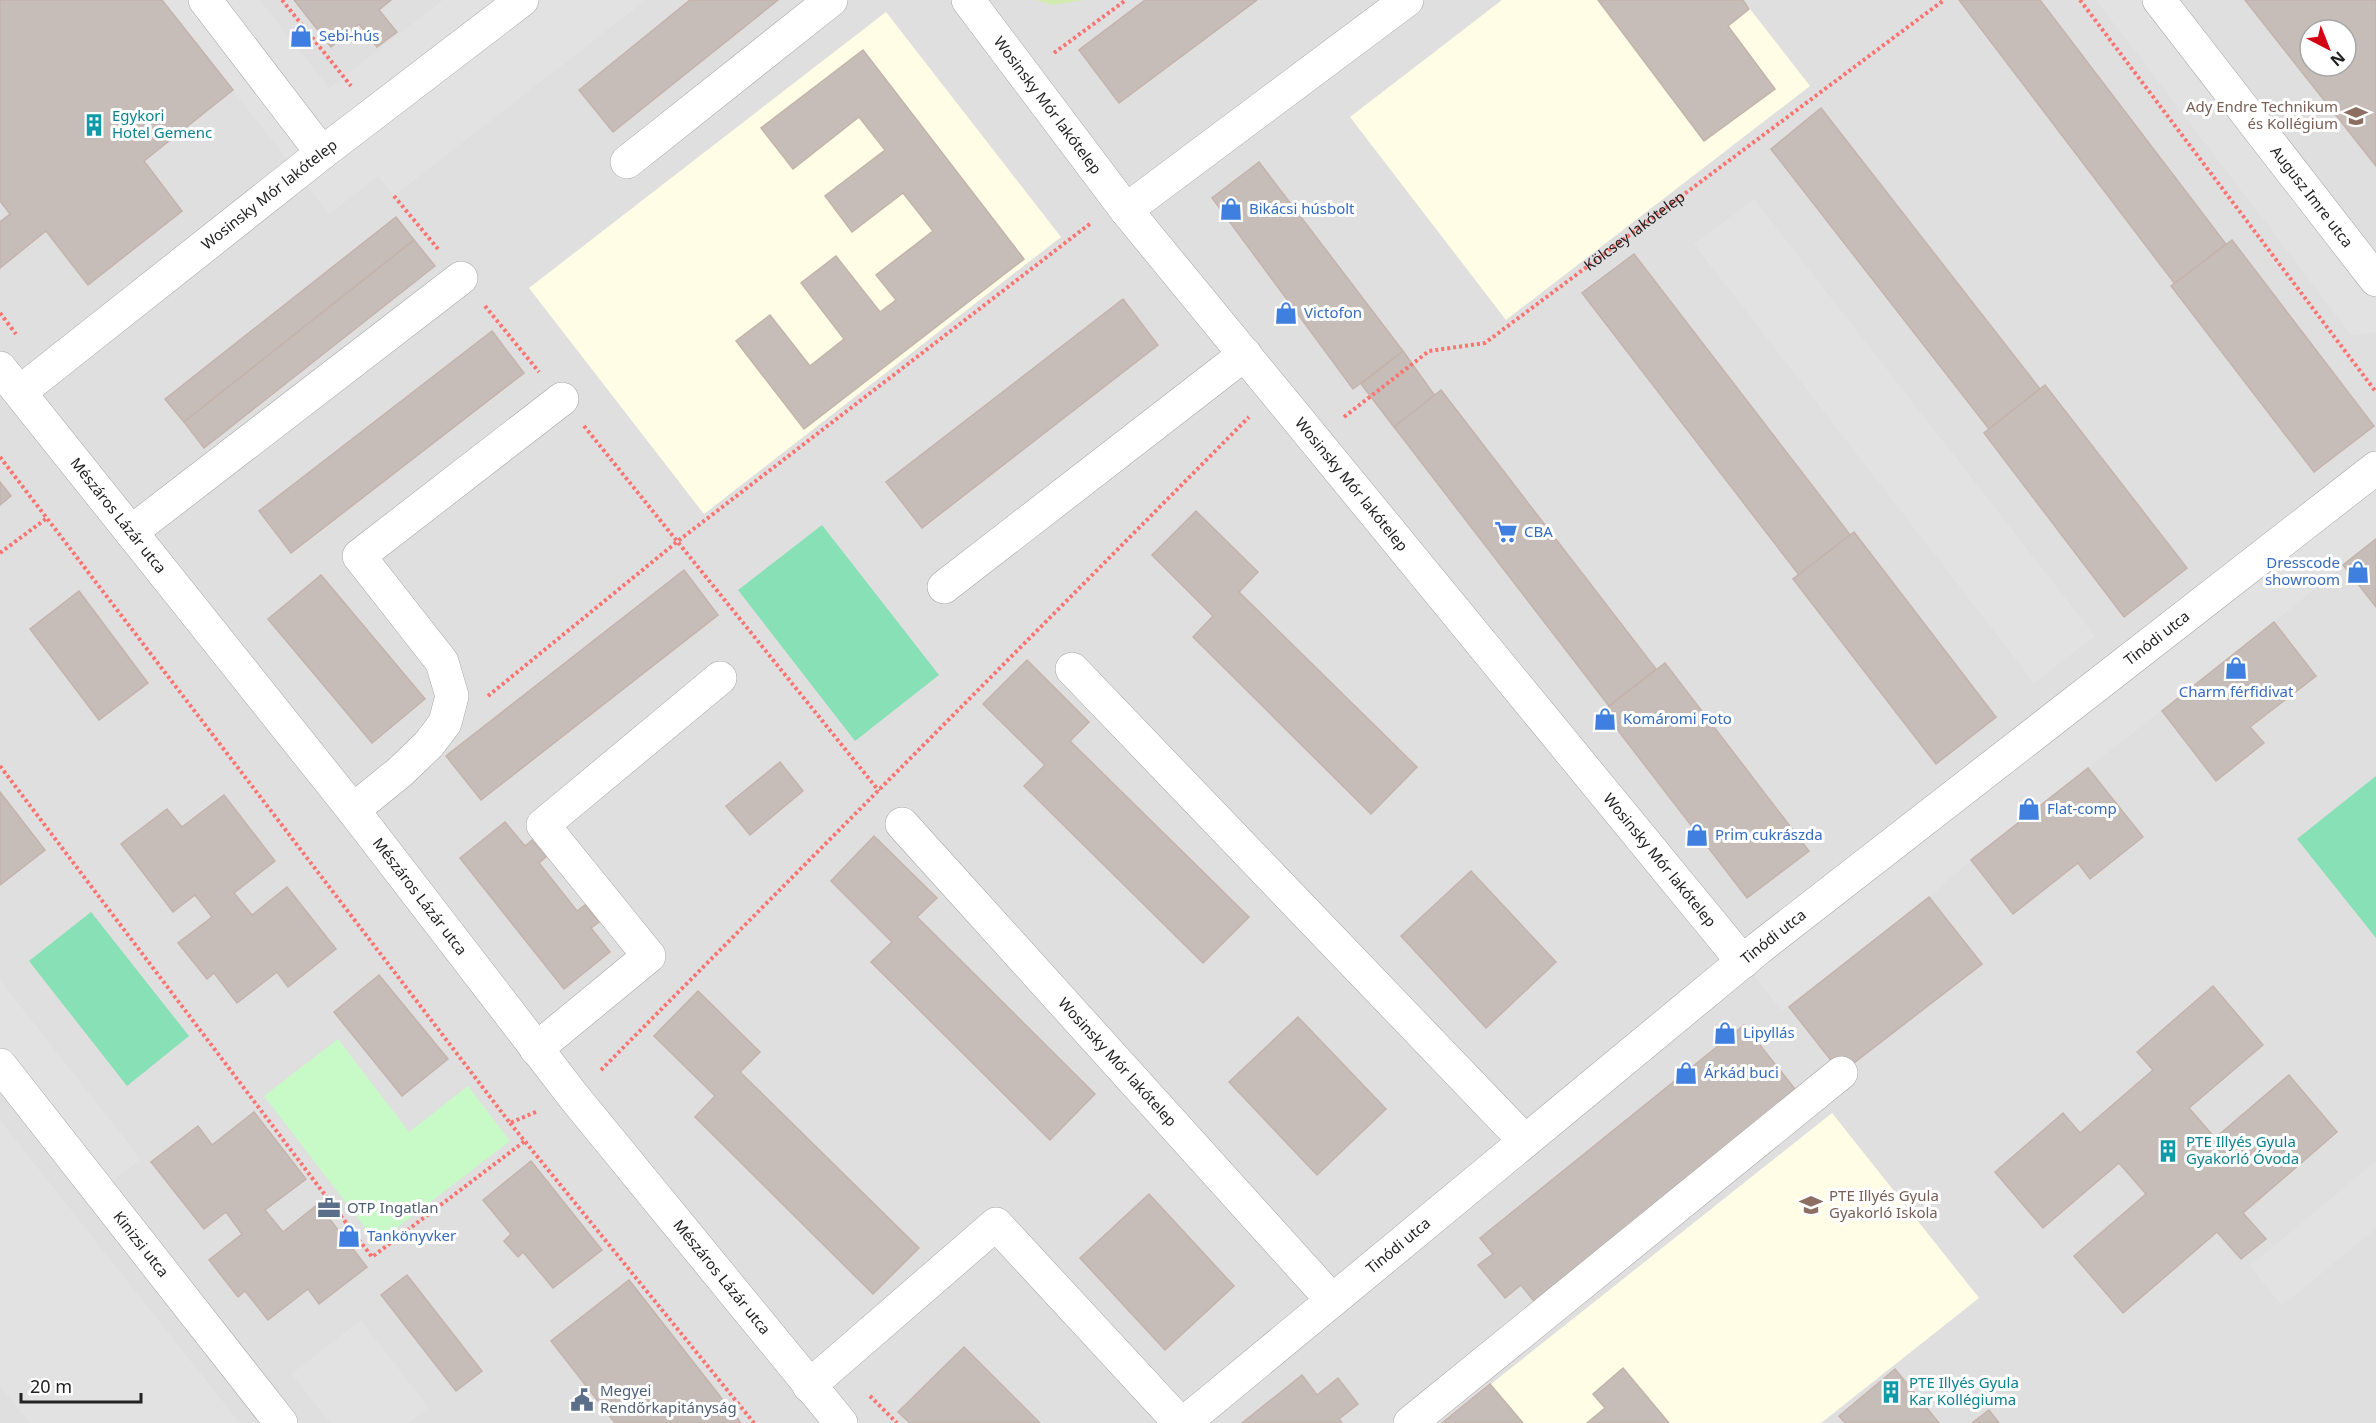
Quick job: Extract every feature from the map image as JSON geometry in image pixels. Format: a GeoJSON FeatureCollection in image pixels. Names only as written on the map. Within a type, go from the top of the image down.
{"type":"FeatureCollection","features":[{"type":"Feature","properties":{"kind":"street"},"geometry":{"type":"LineString","coordinates":[[205,0],[322,153]]}},
{"type":"Feature","properties":{"kind":"street","name":"Wosinsky Mór lakótelep"},"geometry":{"type":"LineString","coordinates":[[20,393],[322,153],[522,0]]}},
{"type":"Feature","properties":{"kind":"street"},"geometry":{"type":"LineString","coordinates":[[627,162],[831,0]]}},
{"type":"Feature","properties":{"kind":"street","name":"Wosinsky Mór lakótelep"},"geometry":{"type":"LineString","coordinates":[[968,0],[1123,205],[1743,962]]}},
{"type":"Feature","properties":{"kind":"street"},"geometry":{"type":"LineString","coordinates":[[1123,205],[1407,0]]}},
{"type":"Feature","properties":{"kind":"street","name":"Augusz Imre utca"},"geometry":{"type":"LineString","coordinates":[[2158,0],[2376,280]]}},
{"type":"Feature","properties":{"kind":"street"},"geometry":{"type":"LineString","coordinates":[[131,532],[461,278]]}},
{"type":"Feature","properties":{"kind":"street"},"geometry":{"type":"LineString","coordinates":[[944,587],[1245,354]]}},
{"type":"Feature","properties":{"kind":"street","name":"Mészáros Lázár utca"},"geometry":{"type":"LineString","coordinates":[[0,368],[353,810],[574,1097],[841,1423]]}},
{"type":"Feature","properties":{"kind":"street"},"geometry":{"type":"LineString","coordinates":[[353,810],[400,772],[429,744],[445,723],[452,696],[442,662],[359,556],[562,399]]}},
{"type":"Feature","properties":{"kind":"street","name":"Tinódi utca"},"geometry":{"type":"LineString","coordinates":[[1182,1423],[1743,962],[2057,714],[2376,468]]}},
{"type":"Feature","properties":{"kind":"street"},"geometry":{"type":"LineString","coordinates":[[1072,669],[1524,1140]]}},
{"type":"Feature","properties":{"kind":"street"},"geometry":{"type":"LineString","coordinates":[[536,1049],[649,956],[543,825],[720,678]]}},
{"type":"Feature","properties":{"kind":"street","name":"Wosinsky Mór lakótelep"},"geometry":{"type":"LineString","coordinates":[[902,824],[1332,1300]]}},
{"type":"Feature","properties":{"kind":"street","name":"Kinizsi utca"},"geometry":{"type":"LineString","coordinates":[[0,1065],[281,1423]]}},
{"type":"Feature","properties":{"kind":"street"},"geometry":{"type":"LineString","coordinates":[[1410,1423],[1841,1073]]}},
{"type":"Feature","properties":{"kind":"street"},"geometry":{"type":"LineString","coordinates":[[809,1386],[996,1224],[1182,1423]]}},
{"type":"Feature","properties":{"kind":"path"},"geometry":{"type":"LineString","coordinates":[[282,0],[374,114]]}},
{"type":"Feature","properties":{"kind":"path"},"geometry":{"type":"LineString","coordinates":[[1024,75],[1126,0]]}},
{"type":"Feature","properties":{"kind":"path","name":"Kölcsey lakótelep"},"geometry":{"type":"LineString","coordinates":[[1315,439],[1429,351],[1485,343],[1944,0]]}},
{"type":"Feature","properties":{"kind":"path"},"geometry":{"type":"LineString","coordinates":[[2080,0],[2376,392]]}},
{"type":"Feature","properties":{"kind":"path"},"geometry":{"type":"LineString","coordinates":[[394,196],[678,541],[878,789],[902,824]]}},
{"type":"Feature","properties":{"kind":"path"},"geometry":{"type":"LineString","coordinates":[[484,699],[678,541],[1123,205]]}},
{"type":"Feature","properties":{"kind":"path"},"geometry":{"type":"LineString","coordinates":[[0,457],[510,1123],[754,1423]]}},
{"type":"Feature","properties":{"kind":"path"},"geometry":{"type":"LineString","coordinates":[[0,553],[47,518]]}},
{"type":"Feature","properties":{"kind":"path"},"geometry":{"type":"LineString","coordinates":[[0,766],[372,1257],[525,1141]]}},
{"type":"Feature","properties":{"kind":"path"},"geometry":{"type":"LineString","coordinates":[[510,1123],[574,1097]]}},
{"type":"Feature","properties":{"kind":"shaded area"},"geometry":{"type":"Polygon","coordinates":[[[0,0],[2376,0],[2376,1423],[0,1423],[0,0]]]}},
{"type":"Feature","properties":{"kind":"shaded area"},"geometry":{"type":"Polygon","coordinates":[[[163,0],[260,0],[329,88],[443,0],[646,0],[394,196],[378,176],[329,214],[163,0]]]}},
{"type":"Feature","properties":{"kind":"shaded area"},"geometry":{"type":"Polygon","coordinates":[[[1502,0],[1743,0],[1810,86],[1506,320],[1350,117],[1502,0]]]}},
{"type":"Feature","properties":{"kind":"shaded area"},"geometry":{"type":"Polygon","coordinates":[[[2096,0],[2159,0],[2376,280],[2376,333],[2351,335],[2096,0]]]}},
{"type":"Feature","properties":{"kind":"shaded area"},"geometry":{"type":"Polygon","coordinates":[[[886,12],[1061,237],[704,514],[529,288],[886,12]]]}},
{"type":"Feature","properties":{"kind":"shaded area"},"geometry":{"type":"Polygon","coordinates":[[[1754,199],[2095,636],[2034,683],[1694,244],[1754,199]]]}},
{"type":"Feature","properties":{"kind":"shaded area"},"geometry":{"type":"Polygon","coordinates":[[[2376,468],[2376,539],[1971,860],[1929,898],[1782,1011],[1743,962],[2376,468]]]}},
{"type":"Feature","properties":{"kind":"shaded area"},"geometry":{"type":"Polygon","coordinates":[[[0,980],[141,1159],[100,1191],[0,1065],[0,980]]]}},
{"type":"Feature","properties":{"kind":"shaded area","name":"PTE Illyés Gyula Gyakorló Iskola"},"geometry":{"type":"Polygon","coordinates":[[[1832,1113],[1979,1298],[1821,1423],[1442,1423],[1832,1113]]]}},
{"type":"Feature","properties":{"kind":"shaded area"},"geometry":{"type":"Polygon","coordinates":[[[0,1120],[240,1423],[30,1423],[0,1387],[0,1120]]]}},
{"type":"Feature","properties":{"kind":"shaded area"},"geometry":{"type":"Polygon","coordinates":[[[2376,1161],[2376,1228],[2282,1306],[2250,1266],[2376,1161]]]}},
{"type":"Feature","properties":{"kind":"shaded area"},"geometry":{"type":"Polygon","coordinates":[[[361,1320],[429,1408],[409,1423],[330,1423],[291,1374],[361,1320]]]}},
{"type":"Feature","properties":{"kind":"green space"},"geometry":{"type":"Polygon","coordinates":[[[1036,0],[1084,0],[1052,5],[1036,0]]]}},
{"type":"Feature","properties":{"kind":"green space"},"geometry":{"type":"Polygon","coordinates":[[[822,525],[939,675],[855,741],[738,590],[822,525]]]}},
{"type":"Feature","properties":{"kind":"green space"},"geometry":{"type":"Polygon","coordinates":[[[2376,776],[2376,938],[2297,839],[2376,776]]]}},
{"type":"Feature","properties":{"kind":"green space"},"geometry":{"type":"Polygon","coordinates":[[[91,912],[189,1036],[127,1086],[29,961],[91,912]]]}},
{"type":"Feature","properties":{"kind":"green space"},"geometry":{"type":"Polygon","coordinates":[[[338,1039],[409,1132],[468,1086],[510,1141],[377,1243],[264,1096],[338,1039]]]}},
{"type":"Feature","properties":{"kind":"building","name":"Egykori Hotel Gemenc"},"geometry":{"type":"Polygon","coordinates":[[[0,0],[162,0],[233,90],[144,161],[182,211],[88,285],[46,231],[0,268],[0,222],[10,214],[0,201],[0,0]]]}},
{"type":"Feature","properties":{"kind":"building"},"geometry":{"type":"Polygon","coordinates":[[[294,0],[391,0],[379,10],[397,32],[377,47],[359,24],[331,47],[294,0]]]}},
{"type":"Feature","properties":{"kind":"building"},"geometry":{"type":"Polygon","coordinates":[[[690,0],[778,0],[613,132],[579,90],[690,0]]]}},
{"type":"Feature","properties":{"kind":"building"},"geometry":{"type":"Polygon","coordinates":[[[1145,0],[1257,0],[1119,103],[1079,50],[1145,0]]]}},
{"type":"Feature","properties":{"kind":"building"},"geometry":{"type":"Polygon","coordinates":[[[1598,0],[1743,0],[1749,9],[1728,26],[1775,89],[1704,141],[1598,0]]]}},
{"type":"Feature","properties":{"kind":"building"},"geometry":{"type":"Polygon","coordinates":[[[1959,0],[2040,0],[2226,244],[2175,284],[1959,0]]]}},
{"type":"Feature","properties":{"kind":"building","name":"Ady Endre Technikum és Kollégium"},"geometry":{"type":"Polygon","coordinates":[[[2245,0],[2376,0],[2376,166],[2307,78],[2358,78],[2358,18],[2298,18],[2298,67],[2245,0]]]}},
{"type":"Feature","properties":{"kind":"building"},"geometry":{"type":"Polygon","coordinates":[[[863,50],[1024,259],[804,429],[736,341],[770,315],[810,366],[844,339],[801,283],[836,256],[880,312],[896,300],[876,275],[933,231],[903,193],[852,232],[825,196],[885,150],[859,117],[793,169],[761,128],[863,50]]]}},
{"type":"Feature","properties":{"kind":"building"},"geometry":{"type":"Polygon","coordinates":[[[1821,108],[2040,389],[1989,429],[1771,149],[1821,108]]]}},
{"type":"Feature","properties":{"kind":"building"},"geometry":{"type":"Polygon","coordinates":[[[1259,162],[1403,351],[1353,389],[1212,198],[1259,162]]]}},
{"type":"Feature","properties":{"kind":"building"},"geometry":{"type":"Polygon","coordinates":[[[396,217],[414,240],[184,422],[165,399],[396,217]]]}},
{"type":"Feature","properties":{"kind":"building"},"geometry":{"type":"Polygon","coordinates":[[[414,240],[435,266],[204,448],[184,422],[414,240]]]}},
{"type":"Feature","properties":{"kind":"building"},"geometry":{"type":"Polygon","coordinates":[[[2232,240],[2374,426],[2314,472],[2171,286],[2232,240]]]}},
{"type":"Feature","properties":{"kind":"building"},"geometry":{"type":"Polygon","coordinates":[[[1634,254],[1851,536],[1799,575],[1582,293],[1634,254]]]}},
{"type":"Feature","properties":{"kind":"building"},"geometry":{"type":"Polygon","coordinates":[[[1123,299],[1158,345],[922,528],[886,482],[1123,299]]]}},
{"type":"Feature","properties":{"kind":"building"},"geometry":{"type":"Polygon","coordinates":[[[492,331],[524,373],[291,553],[259,511],[492,331]]]}},
{"type":"Feature","properties":{"kind":"building"},"geometry":{"type":"Polygon","coordinates":[[[1403,351],[1435,396],[1394,427],[1361,384],[1403,351]]]}},
{"type":"Feature","properties":{"kind":"building"},"geometry":{"type":"Polygon","coordinates":[[[2045,385],[2187,568],[2124,617],[1984,433],[2045,385]]]}},
{"type":"Feature","properties":{"kind":"building"},"geometry":{"type":"Polygon","coordinates":[[[1441,390],[1656,669],[1609,706],[1394,427],[1441,390]]]}},
{"type":"Feature","properties":{"kind":"building"},"geometry":{"type":"Polygon","coordinates":[[[0,482],[11,496],[0,505],[0,482]]]}},
{"type":"Feature","properties":{"kind":"building"},"geometry":{"type":"Polygon","coordinates":[[[1196,511],[1258,572],[1239,592],[1417,767],[1371,814],[1193,637],[1213,616],[1152,555],[1196,511]]]}},
{"type":"Feature","properties":{"kind":"building"},"geometry":{"type":"Polygon","coordinates":[[[1854,532],[1996,717],[1936,764],[1793,579],[1854,532]]]}},
{"type":"Feature","properties":{"kind":"building"},"geometry":{"type":"Polygon","coordinates":[[[2376,539],[2376,607],[2343,565],[2376,539]]]}},
{"type":"Feature","properties":{"kind":"building"},"geometry":{"type":"Polygon","coordinates":[[[684,570],[718,615],[481,800],[446,756],[684,570]]]}},
{"type":"Feature","properties":{"kind":"building"},"geometry":{"type":"Polygon","coordinates":[[[321,575],[425,699],[372,743],[268,619],[321,575]]]}},
{"type":"Feature","properties":{"kind":"building"},"geometry":{"type":"Polygon","coordinates":[[[79,591],[148,683],[99,720],[30,629],[79,591]]]}},
{"type":"Feature","properties":{"kind":"building"},"geometry":{"type":"Polygon","coordinates":[[[2274,622],[2316,676],[2250,727],[2264,743],[2216,781],[2162,711],[2274,622]]]}},
{"type":"Feature","properties":{"kind":"building"},"geometry":{"type":"Polygon","coordinates":[[[1027,660],[1089,722],[1070,741],[1249,917],[1203,963],[1024,786],[1045,765],[983,704],[1027,660]]]}},
{"type":"Feature","properties":{"kind":"building"},"geometry":{"type":"Polygon","coordinates":[[[1665,663],[1809,851],[1747,898],[1603,711],[1665,663]]]}},
{"type":"Feature","properties":{"kind":"building"},"geometry":{"type":"Polygon","coordinates":[[[780,762],[803,791],[750,835],[726,806],[780,762]]]}},
{"type":"Feature","properties":{"kind":"building"},"geometry":{"type":"Polygon","coordinates":[[[2088,768],[2143,837],[2090,879],[2078,863],[2013,914],[1971,860],[2088,768]]]}},
{"type":"Feature","properties":{"kind":"building"},"geometry":{"type":"Polygon","coordinates":[[[0,792],[45,850],[0,885],[0,792]]]}},
{"type":"Feature","properties":{"kind":"building"},"geometry":{"type":"Polygon","coordinates":[[[224,795],[275,861],[234,893],[252,915],[287,887],[336,949],[288,987],[277,972],[237,1003],[214,973],[207,979],[178,943],[212,917],[195,895],[173,912],[121,844],[167,809],[182,827],[224,795]]]}},
{"type":"Feature","properties":{"kind":"building"},"geometry":{"type":"Polygon","coordinates":[[[505,822],[525,846],[532,840],[546,857],[539,863],[577,911],[585,905],[599,922],[591,928],[610,952],[564,989],[460,858],[505,822]]]}},
{"type":"Feature","properties":{"kind":"building"},"geometry":{"type":"Polygon","coordinates":[[[874,836],[937,898],[917,917],[1095,1094],[1050,1140],[871,962],[892,942],[831,881],[874,836]]]}},
{"type":"Feature","properties":{"kind":"building"},"geometry":{"type":"Polygon","coordinates":[[[1471,871],[1556,962],[1486,1028],[1401,936],[1471,871]]]}},
{"type":"Feature","properties":{"kind":"building"},"geometry":{"type":"Polygon","coordinates":[[[1929,897],[1982,964],[1841,1073],[1789,1007],[1929,897]]]}},
{"type":"Feature","properties":{"kind":"building"},"geometry":{"type":"Polygon","coordinates":[[[379,975],[448,1059],[402,1096],[334,1012],[379,975]]]}},
{"type":"Feature","properties":{"kind":"building","name":"PTE Illyés Gyula Gyakorló Óvoda"},"geometry":{"type":"Polygon","coordinates":[[[2213,986],[2263,1045],[2189,1108],[2215,1138],[2289,1075],[2337,1132],[2243,1213],[2266,1239],[2241,1259],[2217,1232],[2123,1313],[2074,1256],[2146,1194],[2119,1163],[2043,1228],[1995,1172],[2063,1113],[2080,1133],[2153,1070],[2137,1052],[2213,986]]]}},
{"type":"Feature","properties":{"kind":"building"},"geometry":{"type":"Polygon","coordinates":[[[698,991],[760,1052],[740,1072],[919,1248],[873,1294],[695,1117],[715,1096],[654,1036],[698,991]]]}},
{"type":"Feature","properties":{"kind":"building"},"geometry":{"type":"Polygon","coordinates":[[[1298,1017],[1386,1109],[1317,1175],[1229,1082],[1298,1017]]]}},
{"type":"Feature","properties":{"kind":"building"},"geometry":{"type":"Polygon","coordinates":[[[1744,1025],[1798,1093],[1537,1305],[1521,1285],[1505,1298],[1478,1265],[1493,1254],[1480,1238],[1744,1025]]]}},
{"type":"Feature","properties":{"kind":"building"},"geometry":{"type":"Polygon","coordinates":[[[254,1112],[306,1179],[265,1210],[283,1232],[318,1204],[367,1267],[319,1304],[308,1289],[268,1320],[245,1291],[238,1297],[209,1260],[242,1234],[226,1212],[204,1229],[151,1162],[198,1126],[212,1145],[254,1112]]]}},
{"type":"Feature","properties":{"kind":"building"},"geometry":{"type":"Polygon","coordinates":[[[531,1161],[602,1250],[553,1288],[523,1252],[518,1257],[504,1241],[511,1234],[483,1200],[531,1161]]]}},
{"type":"Feature","properties":{"kind":"building"},"geometry":{"type":"Polygon","coordinates":[[[1149,1194],[1234,1286],[1165,1350],[1080,1258],[1149,1194]]]}},
{"type":"Feature","properties":{"kind":"building"},"geometry":{"type":"Polygon","coordinates":[[[407,1275],[482,1371],[456,1391],[381,1295],[407,1275]]]}},
{"type":"Feature","properties":{"kind":"building"},"geometry":{"type":"Polygon","coordinates":[[[629,1280],[741,1423],[615,1423],[551,1341],[629,1280]]]}},
{"type":"Feature","properties":{"kind":"building"},"geometry":{"type":"Polygon","coordinates":[[[964,1347],[1040,1423],[910,1423],[898,1412],[964,1347]]]}},
{"type":"Feature","properties":{"kind":"building"},"geometry":{"type":"Polygon","coordinates":[[[1623,1368],[1669,1423],[1587,1423],[1605,1408],[1593,1394],[1623,1368]]]}},
{"type":"Feature","properties":{"kind":"building","name":"PTE Illyés Gyula Kar Kollégiuma"},"geometry":{"type":"Polygon","coordinates":[[[1895,1369],[1939,1423],[1845,1423],[1839,1416],[1895,1369]]]}},
{"type":"Feature","properties":{"kind":"building"},"geometry":{"type":"Polygon","coordinates":[[[1302,1375],[1317,1395],[1338,1378],[1358,1404],[1339,1419],[1342,1423],[1242,1423],[1302,1375]]]}},
{"type":"Feature","properties":{"kind":"building"},"geometry":{"type":"Polygon","coordinates":[[[1490,1384],[1523,1423],[1442,1423],[1490,1384]]]}},
{"type":"Feature","properties":{"kind":"building","name":"PTE Illyés Gyula Kar Kollégiuma"},"geometry":{"type":"Polygon","coordinates":[[[1989,1410],[1999,1423],[1972,1423],[1989,1410]]]}},
{"type":"Feature","properties":{"kind":"place","name":"Sebi-hús"},"geometry":{"type":"Point","coordinates":[301,36]}},
{"type":"Feature","properties":{"kind":"place","name":"Ady Endre Technikum és Kollégium"},"geometry":{"type":"Point","coordinates":[2356,116]}},
{"type":"Feature","properties":{"kind":"place","name":"Egykori Hotel Gemenc"},"geometry":{"type":"Point","coordinates":[94,125]}},
{"type":"Feature","properties":{"kind":"place","name":"Bikácsi húsbolt"},"geometry":{"type":"Point","coordinates":[1231,209]}},
{"type":"Feature","properties":{"kind":"place","name":"Victofon"},"geometry":{"type":"Point","coordinates":[1286,313]}},
{"type":"Feature","properties":{"kind":"place","name":"CBA"},"geometry":{"type":"Point","coordinates":[1506,532]}},
{"type":"Feature","properties":{"kind":"place","name":"Dresscode showroom"},"geometry":{"type":"Point","coordinates":[2358,572]}},
{"type":"Feature","properties":{"kind":"place","name":"Charm férfidivat"},"geometry":{"type":"Point","coordinates":[2236,668]}},
{"type":"Feature","properties":{"kind":"place","name":"Komáromi Foto"},"geometry":{"type":"Point","coordinates":[1605,719]}},
{"type":"Feature","properties":{"kind":"place","name":"Flat-comp"},"geometry":{"type":"Point","coordinates":[2029,809]}},
{"type":"Feature","properties":{"kind":"place","name":"Prim cukrászda"},"geometry":{"type":"Point","coordinates":[1697,835]}},
{"type":"Feature","properties":{"kind":"place","name":"Lipyllás"},"geometry":{"type":"Point","coordinates":[1725,1033]}},
{"type":"Feature","properties":{"kind":"place","name":"Árkád buci"},"geometry":{"type":"Point","coordinates":[1686,1073]}},
{"type":"Feature","properties":{"kind":"place","name":"PTE Illyés Gyula Gyakorló Óvoda"},"geometry":{"type":"Point","coordinates":[2168,1151]}},
{"type":"Feature","properties":{"kind":"place","name":"PTE Illyés Gyula Gyakorló Iskola"},"geometry":{"type":"Point","coordinates":[1811,1205]}},
{"type":"Feature","properties":{"kind":"place","name":"OTP Ingatlan"},"geometry":{"type":"Point","coordinates":[329,1208]}},
{"type":"Feature","properties":{"kind":"place","name":"Tankönyvker"},"geometry":{"type":"Point","coordinates":[349,1236]}},
{"type":"Feature","properties":{"kind":"place","name":"PTE Illyés Gyula Kar Kollégiuma"},"geometry":{"type":"Point","coordinates":[1891,1392]}},
{"type":"Feature","properties":{"kind":"place","name":"Megyei Rendőrkapitányság"},"geometry":{"type":"Point","coordinates":[582,1400]}}]}
